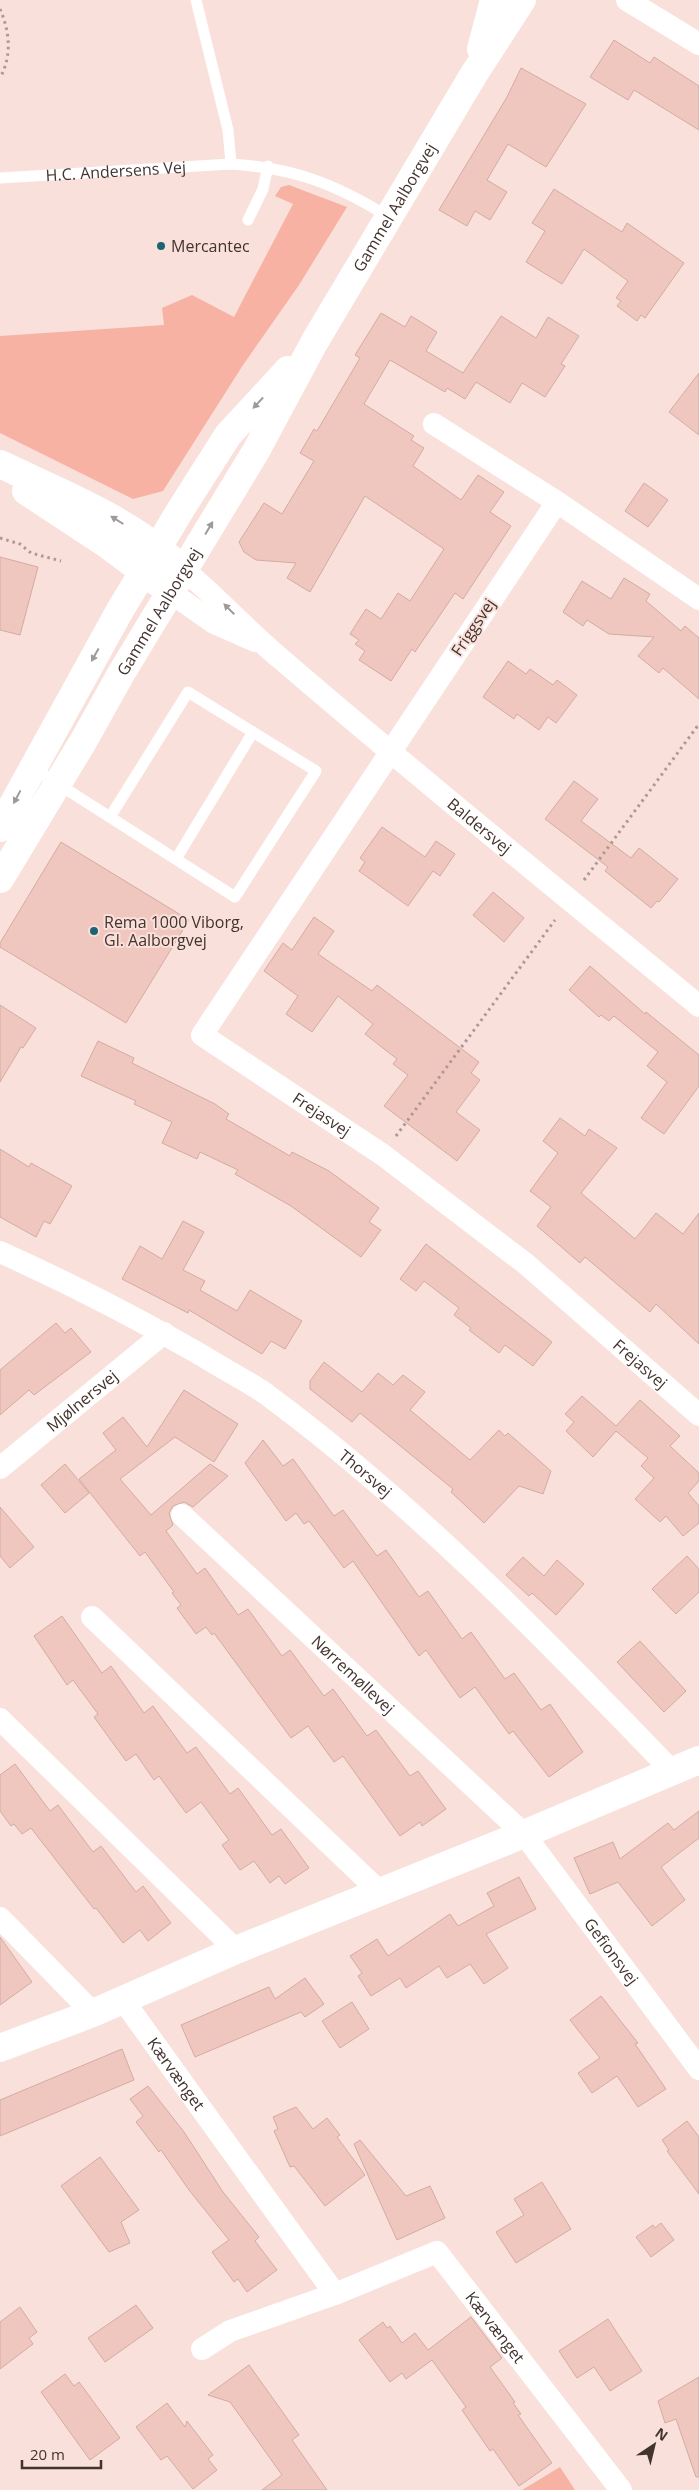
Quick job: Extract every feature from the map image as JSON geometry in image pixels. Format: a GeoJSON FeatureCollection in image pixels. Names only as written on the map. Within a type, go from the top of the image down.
{"type":"FeatureCollection","features":[{"type":"Feature","properties":{"kind":"street","name":"Gammel Aalborgvej"},"geometry":{"type":"LineString","coordinates":[[474,74],[494,0]]}},
{"type":"Feature","properties":{"kind":"street","name":"Gammel Aalborgvej"},"geometry":{"type":"LineString","coordinates":[[0,879],[256,451],[315,341],[474,74],[522,0]]}},
{"type":"Feature","properties":{"kind":"street"},"geometry":{"type":"LineString","coordinates":[[627,0],[699,44]]}},
{"type":"Feature","properties":{"kind":"street","name":"Gammel Aalborgvej"},"geometry":{"type":"LineString","coordinates":[[0,828],[143,571],[228,435],[315,341]]}},
{"type":"Feature","properties":{"kind":"street"},"geometry":{"type":"LineString","coordinates":[[434,424],[557,502],[699,599]]}},
{"type":"Feature","properties":{"kind":"street"},"geometry":{"type":"LineString","coordinates":[[0,464],[105,512],[158,547],[177,581]]}},
{"type":"Feature","properties":{"kind":"street"},"geometry":{"type":"LineString","coordinates":[[0,472],[143,571],[177,581]]}},
{"type":"Feature","properties":{"kind":"street","name":"Friggsvej"},"geometry":{"type":"LineString","coordinates":[[390,752],[557,502]]}},
{"type":"Feature","properties":{"kind":"street","name":"Baldersvej"},"geometry":{"type":"LineString","coordinates":[[177,581],[224,604],[263,644],[390,752],[699,1006]]}},
{"type":"Feature","properties":{"kind":"street","name":"Frejasvej"},"geometry":{"type":"LineString","coordinates":[[390,752],[202,1034],[383,1155],[526,1264],[699,1415]]}},
{"type":"Feature","properties":{"kind":"street","name":"Thorsvej"},"geometry":{"type":"LineString","coordinates":[[0,1252],[54,1276],[164,1333],[264,1393],[376,1480],[479,1574],[672,1771]]}},
{"type":"Feature","properties":{"kind":"street","name":"Mjølnersvej"},"geometry":{"type":"LineString","coordinates":[[0,1468],[164,1333]]}},
{"type":"Feature","properties":{"kind":"street","name":"Nørremøllevej"},"geometry":{"type":"LineString","coordinates":[[182,1515],[524,1834]]}},
{"type":"Feature","properties":{"kind":"street"},"geometry":{"type":"LineString","coordinates":[[92,1616],[380,1892]]}},
{"type":"Feature","properties":{"kind":"street"},"geometry":{"type":"LineString","coordinates":[[0,1719],[236,1950]]}},
{"type":"Feature","properties":{"kind":"street"},"geometry":{"type":"LineString","coordinates":[[0,2048],[123,2000],[236,1950],[524,1834],[699,1760]]}},
{"type":"Feature","properties":{"kind":"street","name":"Gefionsvej"},"geometry":{"type":"LineString","coordinates":[[524,1834],[699,2069]]}},
{"type":"Feature","properties":{"kind":"street"},"geometry":{"type":"LineString","coordinates":[[0,1918],[93,2012]]}},
{"type":"Feature","properties":{"kind":"street","name":"Kærvænget"},"geometry":{"type":"LineString","coordinates":[[123,2000],[335,2294]]}},
{"type":"Feature","properties":{"kind":"street","name":"Kærvænget"},"geometry":{"type":"LineString","coordinates":[[202,2349],[230,2332],[335,2294],[437,2252],[621,2490]]}},
{"type":"Feature","properties":{"kind":"lane"},"geometry":{"type":"LineString","coordinates":[[196,0],[228,130],[231,164]]}},
{"type":"Feature","properties":{"kind":"lane","name":"H.C. Andersens Vej"},"geometry":{"type":"LineString","coordinates":[[0,178],[231,164],[268,166],[322,182],[354,196],[389,217]]}},
{"type":"Feature","properties":{"kind":"lane"},"geometry":{"type":"LineString","coordinates":[[248,220],[263,189],[268,166]]}},
{"type":"Feature","properties":{"kind":"lane"},"geometry":{"type":"LineString","coordinates":[[32,768],[235,897],[316,771],[188,692],[110,817]]}},
{"type":"Feature","properties":{"kind":"lane"},"geometry":{"type":"LineString","coordinates":[[176,859],[253,732]]}},
{"type":"Feature","properties":{"kind":"path"},"geometry":{"type":"LineString","coordinates":[[0,9],[9,36],[9,53],[5,69],[0,78]]}},
{"type":"Feature","properties":{"kind":"path"},"geometry":{"type":"LineString","coordinates":[[0,538],[20,544],[31,553],[61,561]]}},
{"type":"Feature","properties":{"kind":"path"},"geometry":{"type":"LineString","coordinates":[[383,1155],[699,724]]}},
{"type":"Feature","properties":{"kind":"shaded area"},"geometry":{"type":"Polygon","coordinates":[[[289,185],[347,207],[299,285],[243,365],[163,491],[133,499],[0,433],[0,336],[164,325],[162,308],[192,295],[234,317],[293,204],[275,196],[281,187],[289,185]]]}},
{"type":"Feature","properties":{"kind":"shaded area"},"geometry":{"type":"Polygon","coordinates":[[[560,2467],[575,2490],[522,2490],[560,2467]]]}},
{"type":"Feature","properties":{"kind":"building"},"geometry":{"type":"Polygon","coordinates":[[[614,40],[650,63],[654,57],[699,86],[699,130],[634,90],[628,100],[590,77],[614,40]]]}},
{"type":"Feature","properties":{"kind":"building"},"geometry":{"type":"Polygon","coordinates":[[[521,68],[586,104],[546,167],[508,144],[487,180],[507,192],[490,220],[475,211],[467,226],[439,210],[507,97],[521,68]]]}},
{"type":"Feature","properties":{"kind":"building"},"geometry":{"type":"Polygon","coordinates":[[[554,189],[622,232],[627,223],[684,263],[645,318],[641,315],[637,321],[617,306],[621,301],[616,298],[628,281],[584,249],[562,284],[526,262],[545,231],[532,223],[554,189]]]}},
{"type":"Feature","properties":{"kind":"building"},"geometry":{"type":"Polygon","coordinates":[[[381,313],[405,327],[411,316],[437,332],[426,351],[463,373],[501,316],[536,338],[548,317],[579,336],[561,364],[565,366],[545,397],[522,383],[510,403],[476,382],[465,399],[447,388],[445,392],[390,360],[364,404],[414,436],[411,440],[424,448],[413,466],[461,500],[478,475],[504,492],[490,512],[511,526],[463,599],[455,593],[415,652],[412,649],[391,681],[359,660],[365,651],[355,644],[359,640],[350,634],[366,609],[381,619],[398,593],[410,601],[444,549],[365,496],[310,592],[287,578],[296,563],[256,560],[244,552],[239,542],[264,503],[282,514],[314,461],[300,453],[314,429],[317,431],[360,358],[355,355],[381,313]]]}},
{"type":"Feature","properties":{"kind":"building"},"geometry":{"type":"Polygon","coordinates":[[[699,373],[699,435],[669,412],[699,373]]]}},
{"type":"Feature","properties":{"kind":"building"},"geometry":{"type":"Polygon","coordinates":[[[644,483],[668,500],[648,527],[625,511],[644,483]]]}},
{"type":"Feature","properties":{"kind":"building"},"geometry":{"type":"Polygon","coordinates":[[[0,557],[38,567],[20,635],[0,630],[0,557]]]}},
{"type":"Feature","properties":{"kind":"building"},"geometry":{"type":"Polygon","coordinates":[[[624,578],[650,594],[646,601],[681,631],[685,626],[699,638],[699,699],[663,668],[659,673],[638,656],[654,637],[609,634],[587,620],[583,626],[563,612],[582,581],[611,599],[624,578]]]}},
{"type":"Feature","properties":{"kind":"building"},"geometry":{"type":"Polygon","coordinates":[[[508,661],[526,674],[530,669],[553,685],[557,680],[577,695],[556,723],[548,717],[539,730],[517,714],[514,719],[483,697],[508,661]]]}},
{"type":"Feature","properties":{"kind":"building"},"geometry":{"type":"Polygon","coordinates":[[[574,781],[598,799],[581,821],[631,858],[639,848],[678,879],[659,902],[657,901],[651,908],[605,871],[608,867],[545,819],[574,781]]]}},
{"type":"Feature","properties":{"kind":"building"},"geometry":{"type":"Polygon","coordinates":[[[382,827],[425,857],[436,841],[455,854],[440,876],[433,871],[408,906],[359,871],[365,862],[360,858],[382,827]]]}},
{"type":"Feature","properties":{"kind":"building","name":"Rema 1000 Viborg, Gl. Aalborgvej"},"geometry":{"type":"Polygon","coordinates":[[[61,842],[189,920],[126,1023],[0,947],[0,943],[61,842]]]}},
{"type":"Feature","properties":{"kind":"building"},"geometry":{"type":"Polygon","coordinates":[[[493,892],[524,918],[504,942],[473,915],[493,892]]]}},
{"type":"Feature","properties":{"kind":"building"},"geometry":{"type":"Polygon","coordinates":[[[314,917],[334,931],[318,954],[372,991],[377,985],[479,1062],[471,1073],[480,1080],[456,1112],[480,1130],[457,1161],[384,1106],[408,1075],[393,1064],[397,1059],[365,1034],[373,1024],[338,996],[312,1032],[286,1014],[298,996],[264,971],[283,943],[292,950],[314,917]]]}},
{"type":"Feature","properties":{"kind":"building"},"geometry":{"type":"Polygon","coordinates":[[[590,966],[645,1014],[646,1012],[699,1055],[699,1086],[664,1134],[641,1118],[667,1082],[647,1066],[658,1052],[614,1016],[609,1021],[601,1015],[599,1017],[569,990],[590,966]]]}},
{"type":"Feature","properties":{"kind":"building"},"geometry":{"type":"Polygon","coordinates":[[[0,1005],[36,1028],[23,1048],[21,1047],[0,1082],[0,1005]]]}},
{"type":"Feature","properties":{"kind":"building"},"geometry":{"type":"Polygon","coordinates":[[[98,1041],[134,1058],[132,1063],[215,1104],[229,1114],[226,1119],[290,1156],[292,1152],[329,1171],[379,1208],[369,1222],[381,1230],[361,1257],[291,1206],[235,1174],[238,1170],[200,1152],[197,1159],[162,1143],[172,1122],[134,1104],[136,1101],[81,1076],[98,1041]]]}},
{"type":"Feature","properties":{"kind":"building"},"geometry":{"type":"Polygon","coordinates":[[[560,1118],[585,1136],[589,1129],[617,1148],[581,1193],[635,1239],[656,1213],[683,1234],[699,1213],[699,1344],[656,1304],[650,1312],[585,1257],[580,1263],[537,1226],[551,1207],[530,1191],[558,1153],[543,1141],[560,1118]]]}},
{"type":"Feature","properties":{"kind":"building"},"geometry":{"type":"Polygon","coordinates":[[[0,1149],[29,1167],[31,1163],[72,1186],[50,1224],[44,1221],[36,1237],[0,1217],[0,1149]]]}},
{"type":"Feature","properties":{"kind":"building"},"geometry":{"type":"Polygon","coordinates":[[[183,1221],[204,1232],[183,1270],[205,1281],[200,1290],[237,1311],[250,1290],[302,1321],[285,1349],[271,1341],[262,1354],[189,1310],[188,1313],[122,1279],[140,1246],[162,1259],[183,1221]]]}},
{"type":"Feature","properties":{"kind":"building"},"geometry":{"type":"Polygon","coordinates":[[[426,1244],[552,1342],[533,1366],[505,1345],[499,1353],[469,1330],[471,1328],[454,1315],[459,1308],[424,1281],[416,1291],[400,1279],[426,1244]]]}},
{"type":"Feature","properties":{"kind":"building"},"geometry":{"type":"Polygon","coordinates":[[[56,1323],[65,1333],[71,1328],[91,1352],[34,1395],[29,1390],[0,1415],[0,1370],[56,1323]]]}},
{"type":"Feature","properties":{"kind":"building"},"geometry":{"type":"Polygon","coordinates":[[[324,1362],[362,1392],[378,1373],[393,1385],[403,1375],[425,1392],[410,1410],[470,1460],[499,1430],[505,1436],[508,1433],[551,1471],[543,1494],[519,1486],[484,1523],[451,1492],[453,1489],[360,1413],[352,1422],[310,1389],[310,1381],[324,1362]]]}},
{"type":"Feature","properties":{"kind":"building"},"geometry":{"type":"Polygon","coordinates":[[[184,1390],[238,1424],[214,1462],[175,1437],[120,1479],[151,1515],[210,1464],[228,1476],[193,1507],[184,1502],[173,1506],[169,1513],[173,1525],[166,1531],[197,1574],[205,1568],[238,1615],[248,1609],[282,1656],[290,1650],[324,1696],[333,1689],[367,1736],[376,1730],[410,1776],[418,1771],[446,1809],[422,1826],[420,1822],[400,1836],[343,1756],[334,1762],[308,1726],[291,1738],[214,1633],[212,1635],[206,1627],[196,1634],[177,1608],[181,1605],[172,1593],[174,1592],[145,1552],[140,1556],[79,1479],[116,1450],[103,1433],[123,1417],[147,1447],[184,1390]]]}},
{"type":"Feature","properties":{"kind":"building"},"geometry":{"type":"Polygon","coordinates":[[[582,1396],[616,1426],[640,1400],[680,1436],[670,1446],[699,1473],[699,1481],[688,1493],[699,1506],[699,1523],[683,1536],[666,1516],[660,1522],[635,1499],[654,1478],[641,1466],[648,1458],[616,1431],[593,1457],[566,1431],[574,1422],[565,1414],[582,1396]]]}},
{"type":"Feature","properties":{"kind":"building"},"geometry":{"type":"Polygon","coordinates":[[[263,1440],[283,1466],[293,1459],[334,1516],[343,1510],[377,1556],[386,1550],[419,1597],[428,1591],[462,1639],[471,1632],[505,1679],[514,1673],[541,1710],[550,1704],[583,1752],[549,1777],[513,1731],[509,1734],[475,1687],[460,1698],[426,1650],[419,1656],[353,1561],[344,1568],[309,1521],[304,1524],[296,1513],[286,1521],[245,1463],[263,1440]]]}},
{"type":"Feature","properties":{"kind":"building"},"geometry":{"type":"Polygon","coordinates":[[[65,1464],[89,1493],[65,1513],[41,1485],[65,1464]]]}},
{"type":"Feature","properties":{"kind":"building"},"geometry":{"type":"Polygon","coordinates":[[[0,1507],[34,1547],[10,1568],[0,1556],[0,1507]]]}},
{"type":"Feature","properties":{"kind":"building"},"geometry":{"type":"Polygon","coordinates":[[[687,1556],[699,1569],[699,1592],[676,1614],[652,1589],[687,1556]]]}},
{"type":"Feature","properties":{"kind":"building"},"geometry":{"type":"Polygon","coordinates":[[[523,1557],[544,1576],[557,1560],[584,1584],[556,1615],[532,1593],[529,1596],[506,1575],[523,1557]]]}},
{"type":"Feature","properties":{"kind":"building"},"geometry":{"type":"Polygon","coordinates":[[[62,1616],[102,1673],[111,1666],[144,1713],[153,1706],[187,1753],[196,1747],[230,1794],[238,1788],[272,1835],[281,1829],[309,1868],[285,1884],[279,1876],[270,1883],[254,1861],[240,1870],[222,1845],[229,1840],[201,1802],[186,1813],[159,1776],[154,1780],[136,1754],[126,1761],[94,1717],[98,1714],[73,1680],[67,1685],[34,1636],[62,1616]]]}},
{"type":"Feature","properties":{"kind":"building"},"geometry":{"type":"Polygon","coordinates":[[[640,1641],[686,1691],[664,1712],[617,1662],[640,1641]]]}},
{"type":"Feature","properties":{"kind":"building"},"geometry":{"type":"Polygon","coordinates":[[[15,1764],[50,1811],[58,1805],[93,1852],[101,1846],[136,1892],[143,1886],[171,1923],[148,1941],[140,1930],[123,1943],[31,1828],[22,1834],[14,1824],[11,1826],[0,1811],[0,1775],[15,1764]]]}},
{"type":"Feature","properties":{"kind":"building"},"geometry":{"type":"Polygon","coordinates":[[[699,1811],[699,1838],[661,1867],[685,1900],[652,1926],[618,1882],[590,1894],[574,1858],[613,1842],[620,1859],[668,1823],[674,1830],[699,1811]]]}},
{"type":"Feature","properties":{"kind":"building"},"geometry":{"type":"Polygon","coordinates":[[[519,1877],[536,1909],[486,1934],[508,1968],[484,1984],[470,1964],[447,1978],[439,1966],[406,1988],[400,1978],[371,1996],[358,1976],[362,1973],[350,1956],[377,1939],[388,1956],[450,1914],[458,1926],[494,1906],[487,1893],[519,1877]]]}},
{"type":"Feature","properties":{"kind":"building"},"geometry":{"type":"Polygon","coordinates":[[[0,1937],[32,1982],[0,2005],[0,1937]]]}},
{"type":"Feature","properties":{"kind":"building"},"geometry":{"type":"Polygon","coordinates":[[[305,1978],[324,2004],[305,2017],[301,2012],[195,2057],[181,2025],[269,1987],[275,1999],[305,1978]]]}},
{"type":"Feature","properties":{"kind":"building"},"geometry":{"type":"Polygon","coordinates":[[[601,1996],[638,2043],[635,2044],[666,2089],[638,2107],[617,2076],[592,2093],[578,2073],[600,2058],[570,2020],[601,1996]]]}},
{"type":"Feature","properties":{"kind":"building"},"geometry":{"type":"Polygon","coordinates":[[[352,2002],[369,2029],[340,2048],[322,2021],[352,2002]]]}},
{"type":"Feature","properties":{"kind":"building"},"geometry":{"type":"Polygon","coordinates":[[[122,2049],[134,2080],[0,2136],[0,2100],[122,2049]]]}},
{"type":"Feature","properties":{"kind":"building"},"geometry":{"type":"Polygon","coordinates":[[[148,2086],[184,2132],[223,2192],[259,2237],[255,2241],[277,2270],[247,2292],[238,2279],[234,2282],[212,2252],[229,2240],[189,2190],[161,2150],[159,2152],[136,2122],[143,2116],[130,2099],[148,2086]]]}},
{"type":"Feature","properties":{"kind":"building"},"geometry":{"type":"Polygon","coordinates":[[[296,2107],[313,2129],[327,2118],[340,2135],[337,2137],[365,2175],[325,2206],[294,2166],[290,2167],[274,2131],[278,2129],[273,2117],[296,2107]]]}},
{"type":"Feature","properties":{"kind":"building"},"geometry":{"type":"Polygon","coordinates":[[[687,2121],[699,2137],[699,2194],[667,2151],[669,2150],[662,2140],[687,2121]]]}},
{"type":"Feature","properties":{"kind":"building"},"geometry":{"type":"Polygon","coordinates":[[[360,2140],[406,2196],[430,2186],[445,2218],[397,2240],[354,2144],[360,2140]]]}},
{"type":"Feature","properties":{"kind":"building"},"geometry":{"type":"Polygon","coordinates":[[[100,2157],[139,2210],[121,2222],[130,2243],[109,2252],[61,2186],[100,2157]]]}},
{"type":"Feature","properties":{"kind":"building"},"geometry":{"type":"Polygon","coordinates":[[[542,2182],[571,2229],[516,2263],[496,2232],[524,2215],[514,2199],[542,2182]]]}},
{"type":"Feature","properties":{"kind":"building"},"geometry":{"type":"Polygon","coordinates":[[[661,2223],[674,2240],[651,2257],[636,2237],[653,2225],[655,2228],[661,2223]]]}},
{"type":"Feature","properties":{"kind":"building"},"geometry":{"type":"Polygon","coordinates":[[[136,2305],[153,2328],[105,2362],[88,2338],[136,2305]]]}},
{"type":"Feature","properties":{"kind":"building"},"geometry":{"type":"Polygon","coordinates":[[[20,2307],[37,2332],[29,2338],[33,2344],[0,2369],[0,2322],[20,2307]]]}},
{"type":"Feature","properties":{"kind":"building"},"geometry":{"type":"Polygon","coordinates":[[[471,2317],[502,2358],[490,2367],[515,2402],[513,2403],[521,2414],[518,2415],[552,2463],[519,2486],[493,2449],[490,2451],[462,2410],[466,2407],[432,2360],[406,2379],[402,2373],[390,2382],[359,2340],[383,2322],[387,2328],[390,2326],[402,2343],[415,2333],[428,2350],[471,2317]]]}},
{"type":"Feature","properties":{"kind":"building"},"geometry":{"type":"Polygon","coordinates":[[[608,2319],[642,2371],[610,2391],[594,2367],[577,2378],[559,2351],[608,2319]]]}},
{"type":"Feature","properties":{"kind":"building"},"geometry":{"type":"Polygon","coordinates":[[[249,2365],[299,2435],[292,2440],[327,2490],[262,2490],[282,2475],[230,2402],[208,2395],[249,2365]]]}},
{"type":"Feature","properties":{"kind":"building"},"geometry":{"type":"Polygon","coordinates":[[[65,2374],[74,2386],[79,2382],[120,2438],[90,2460],[41,2392],[65,2374]]]}},
{"type":"Feature","properties":{"kind":"building"},"geometry":{"type":"Polygon","coordinates":[[[699,2377],[699,2477],[696,2477],[676,2419],[665,2423],[658,2401],[699,2377]]]}},
{"type":"Feature","properties":{"kind":"building"},"geometry":{"type":"Polygon","coordinates":[[[167,2403],[185,2427],[187,2421],[213,2455],[208,2459],[217,2470],[193,2489],[167,2456],[161,2460],[136,2427],[167,2403]]]}},
{"type":"Feature","properties":{"kind":"place","name":"Mercantec"},"geometry":{"type":"Point","coordinates":[161,246]}},
{"type":"Feature","properties":{"kind":"place","name":"Rema 1000 Viborg, Gl. Aalborgvej"},"geometry":{"type":"Point","coordinates":[94,931]}}]}
